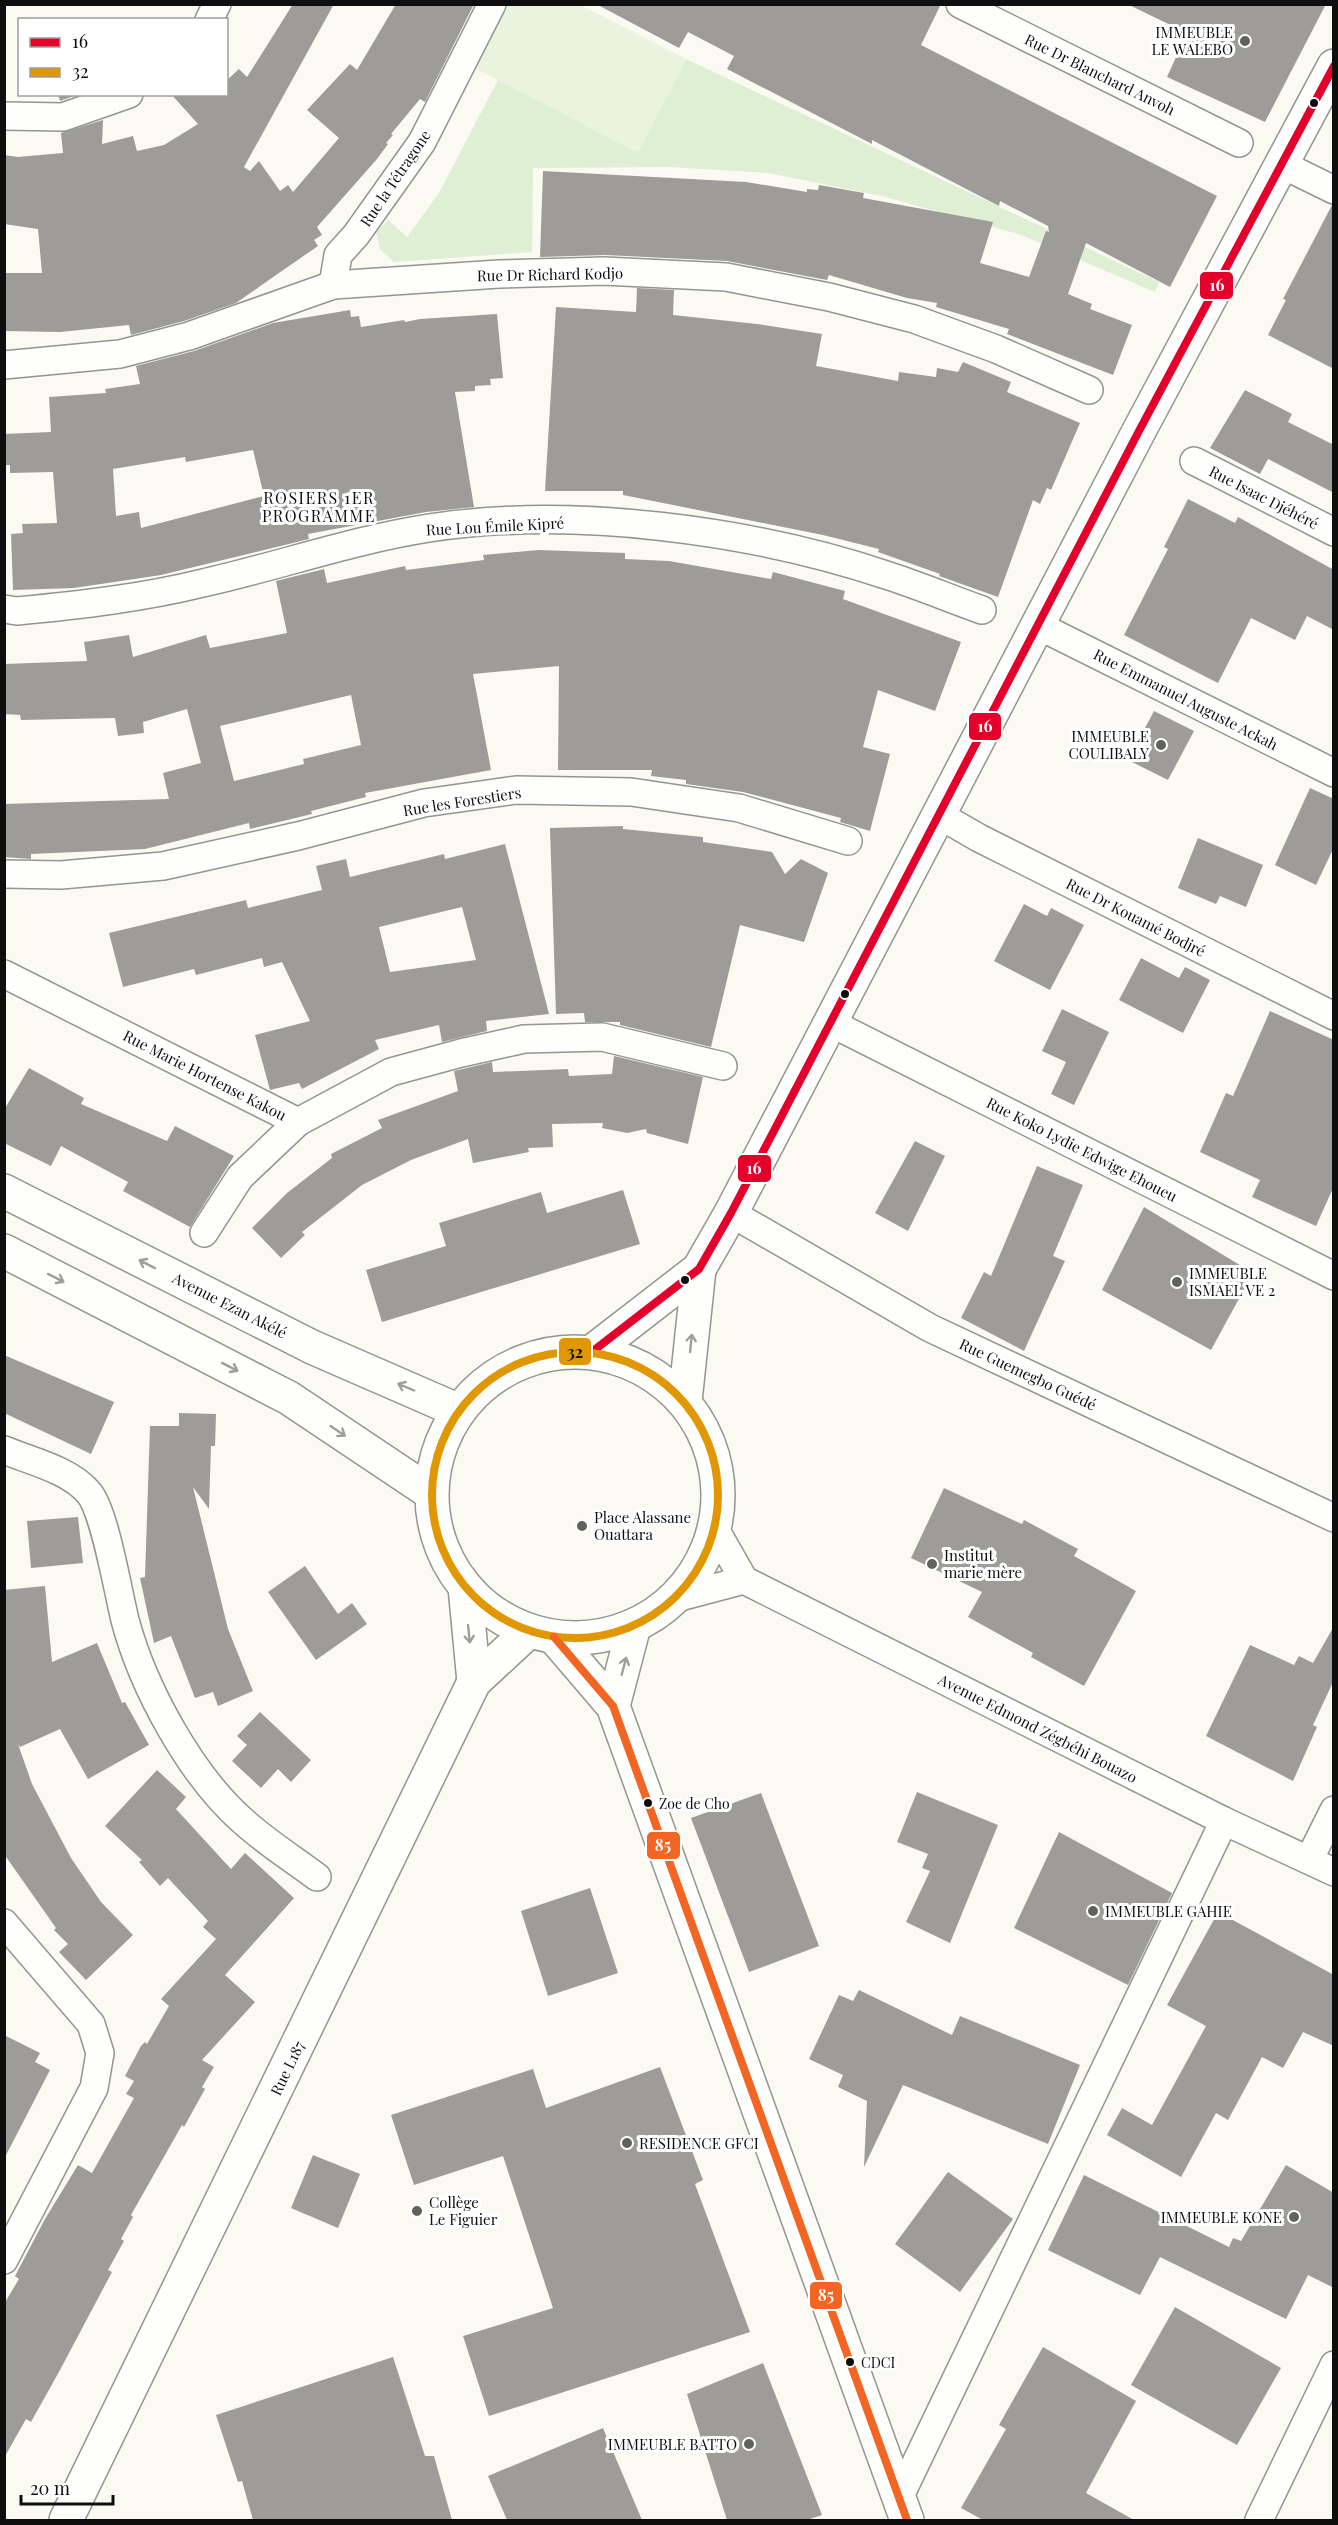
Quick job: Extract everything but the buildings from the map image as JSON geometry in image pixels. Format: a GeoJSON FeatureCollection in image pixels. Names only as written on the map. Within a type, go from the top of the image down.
{"type":"FeatureCollection","features":[{"type":"Feature","properties":{"kind":"street"},"geometry":{"type":"LineString","coordinates":[[210,18],[217,4]]}},
{"type":"Feature","properties":{"kind":"street","name":"Rue la Tétragone"},"geometry":{"type":"LineString","coordinates":[[333,285],[338,255],[356,235],[422,142],[492,4]]}},
{"type":"Feature","properties":{"kind":"street","name":"Rue Dr Blanchard Anvoh"},"geometry":{"type":"LineString","coordinates":[[960,4],[1239,143]]}},
{"type":"Feature","properties":{"kind":"street"},"geometry":{"type":"LineString","coordinates":[[593,1351],[699,1269],[731,1214],[1140,429],[1334,66]]}},
{"type":"Feature","properties":{"kind":"street"},"geometry":{"type":"LineString","coordinates":[[4,116],[63,117],[123,96]]}},
{"type":"Feature","properties":{"kind":"street"},"geometry":{"type":"LineString","coordinates":[[1283,165],[1334,190]]}},
{"type":"Feature","properties":{"kind":"street","name":"Rue Dr Richard Kodjo"},"geometry":{"type":"LineString","coordinates":[[4,365],[120,354],[189,336],[333,285],[499,274],[604,271],[726,277],[829,297],[914,319],[996,349],[1089,390]]}},
{"type":"Feature","properties":{"kind":"street","name":"Rue Isaac Djéhéré"},"geometry":{"type":"LineString","coordinates":[[1194,461],[1334,532]]}},
{"type":"Feature","properties":{"kind":"street","name":"Rue Lou Émile Kipré"},"geometry":{"type":"LineString","coordinates":[[4,609],[17,611],[111,602],[204,583],[327,549],[431,528],[543,520],[661,528],[718,535],[797,550],[888,575],[982,610]]}},
{"type":"Feature","properties":{"kind":"street","name":"Rue Emmanuel Auguste Ackah"},"geometry":{"type":"LineString","coordinates":[[1039,626],[1334,773]]}},
{"type":"Feature","properties":{"kind":"street","name":"Rue les Forestiers"},"geometry":{"type":"LineString","coordinates":[[4,874],[61,875],[164,866],[298,836],[424,803],[516,790],[631,792],[739,808],[848,841]]}},
{"type":"Feature","properties":{"kind":"street","name":"Rue Dr Kouamé Bodjré"},"geometry":{"type":"LineString","coordinates":[[939,814],[979,838],[1334,1016]]}},
{"type":"Feature","properties":{"kind":"street","name":"Rue Marie Hortense Kakou"},"geometry":{"type":"LineString","coordinates":[[4,974],[298,1122],[392,1072],[524,1039],[602,1038],[723,1066]]}},
{"type":"Feature","properties":{"kind":"street","name":"Rue Koko Lydie Edwige Ehoueu"},"geometry":{"type":"LineString","coordinates":[[831,1023],[1334,1276]]}},
{"type":"Feature","properties":{"kind":"street"},"geometry":{"type":"LineString","coordinates":[[204,1233],[240,1177],[298,1122]]}},
{"type":"Feature","properties":{"kind":"street","name":"Avenue Ezan Akélé"},"geometry":{"type":"LineString","coordinates":[[4,1191],[312,1347],[459,1411]]}},
{"type":"Feature","properties":{"kind":"street","name":"Rue Guemegbo Guédé"},"geometry":{"type":"LineString","coordinates":[[731,1214],[930,1328],[1334,1518]]}},
{"type":"Feature","properties":{"kind":"street"},"geometry":{"type":"LineString","coordinates":[[4,1251],[289,1398],[431,1493]]}},
{"type":"Feature","properties":{"kind":"street"},"geometry":{"type":"LineString","coordinates":[[685,1401],[699,1269]]}},
{"type":"Feature","properties":{"kind":"street"},"geometry":{"type":"LineString","coordinates":[[541,1634],[596,1637],[634,1626],[676,1598],[701,1566],[716,1529],[720,1495],[716,1461],[704,1429],[685,1401],[644,1367],[593,1351],[535,1355],[488,1381],[459,1411],[437,1451],[431,1493],[439,1543],[465,1587],[494,1613],[541,1634],[613,1706],[904,2508]]}},
{"type":"Feature","properties":{"kind":"street"},"geometry":{"type":"LineString","coordinates":[[4,1450],[66,1476],[91,1495],[111,1557],[126,1622],[148,1683],[193,1764],[243,1822],[317,1877]]}},
{"type":"Feature","properties":{"kind":"street"},"geometry":{"type":"LineString","coordinates":[[676,1598],[744,1580],[716,1529]]}},
{"type":"Feature","properties":{"kind":"street","name":"Avenue Edmond Zégbéhi Bouazo"},"geometry":{"type":"LineString","coordinates":[[744,1580],[1224,1821],[1334,1872]]}},
{"type":"Feature","properties":{"kind":"street"},"geometry":{"type":"LineString","coordinates":[[465,1587],[474,1682]]}},
{"type":"Feature","properties":{"kind":"street"},"geometry":{"type":"LineString","coordinates":[[613,1706],[634,1626]]}},
{"type":"Feature","properties":{"kind":"street","name":"Rue L187"},"geometry":{"type":"LineString","coordinates":[[66,2520],[474,1682],[541,1634]]}},
{"type":"Feature","properties":{"kind":"street"},"geometry":{"type":"LineString","coordinates":[[1309,1860],[1334,1810]]}},
{"type":"Feature","properties":{"kind":"street"},"geometry":{"type":"LineString","coordinates":[[904,2508],[1224,1821]]}},
{"type":"Feature","properties":{"kind":"street"},"geometry":{"type":"LineString","coordinates":[[4,1923],[91,2024],[100,2053],[94,2088],[4,2260]]}},
{"type":"Feature","properties":{"kind":"street"},"geometry":{"type":"LineString","coordinates":[[1259,2520],[1334,2365]]}},
{"type":"Feature","properties":{"kind":"green space"},"geometry":{"type":"Polygon","coordinates":[[[496,4],[580,5],[686,59],[638,153],[465,63],[496,4]]]}},
{"type":"Feature","properties":{"kind":"green space"},"geometry":{"type":"Polygon","coordinates":[[[686,59],[1159,282],[1155,292],[1022,235],[882,196],[769,173],[671,167],[533,168],[532,252],[394,262],[380,249],[376,232],[388,220],[407,237],[439,193],[498,80],[638,152],[686,59]]]}},
{"type":"Feature","properties":{"kind":"transit line","name":"16"},"geometry":{"type":"LineString","coordinates":[[593,1351],[699,1269],[731,1213],[1140,429],[1334,66]]}},
{"type":"Feature","properties":{"kind":"transit line","name":"32"},"geometry":{"type":"LineString","coordinates":[[575,1352],[603,1355],[630,1363],[666,1384],[686,1404],[701,1428],[712,1453],[718,1495],[715,1523],[707,1550],[686,1586],[666,1606],[642,1621],[617,1632],[575,1638],[547,1635],[520,1627],[484,1606],[464,1586],[449,1562],[438,1537],[432,1495],[435,1467],[443,1440],[464,1404],[484,1384],[508,1369],[533,1358],[575,1352]]}},
{"type":"Feature","properties":{"kind":"transit line","name":"85"},"geometry":{"type":"LineString","coordinates":[[554,1637],[613,1706],[907,2520]]}},
{"type":"Feature","properties":{"kind":"place","name":"IMMEUBLE LE WALEBO"},"geometry":{"type":"Point","coordinates":[1245,41]}},
{"type":"Feature","properties":{"kind":"place","name":"IMMEUBLE COULIBALY"},"geometry":{"type":"Point","coordinates":[1161,745]}},
{"type":"Feature","properties":{"kind":"place","name":"IMMEUBLE ISMAEL VE 2"},"geometry":{"type":"Point","coordinates":[1177,1282]}},
{"type":"Feature","properties":{"kind":"place","name":"Place Alassane Ouattara"},"geometry":{"type":"Point","coordinates":[582,1526]}},
{"type":"Feature","properties":{"kind":"place","name":"Institut marie mère"},"geometry":{"type":"Point","coordinates":[932,1564]}},
{"type":"Feature","properties":{"kind":"place","name":"Zoe de Cho"},"geometry":{"type":"Point","coordinates":[648,1803]}},
{"type":"Feature","properties":{"kind":"place","name":"IMMEUBLE GAHIE"},"geometry":{"type":"Point","coordinates":[1093,1911]}},
{"type":"Feature","properties":{"kind":"place","name":"RESIDENCE GFCI"},"geometry":{"type":"Point","coordinates":[627,2143]}},
{"type":"Feature","properties":{"kind":"place","name":"Collège Le Figuier"},"geometry":{"type":"Point","coordinates":[417,2211]}},
{"type":"Feature","properties":{"kind":"place","name":"IMMEUBLE KONE"},"geometry":{"type":"Point","coordinates":[1294,2217]}},
{"type":"Feature","properties":{"kind":"place","name":"CDCI"},"geometry":{"type":"Point","coordinates":[850,2362]}},
{"type":"Feature","properties":{"kind":"place","name":"IMMEUBLE BATTO"},"geometry":{"type":"Point","coordinates":[749,2444]}},
{"type":"Feature","properties":{"kind":"district","name":"ROSIERS 1ER PROGRAMME"},"geometry":{"type":"Point","coordinates":[319,506]}}]}
